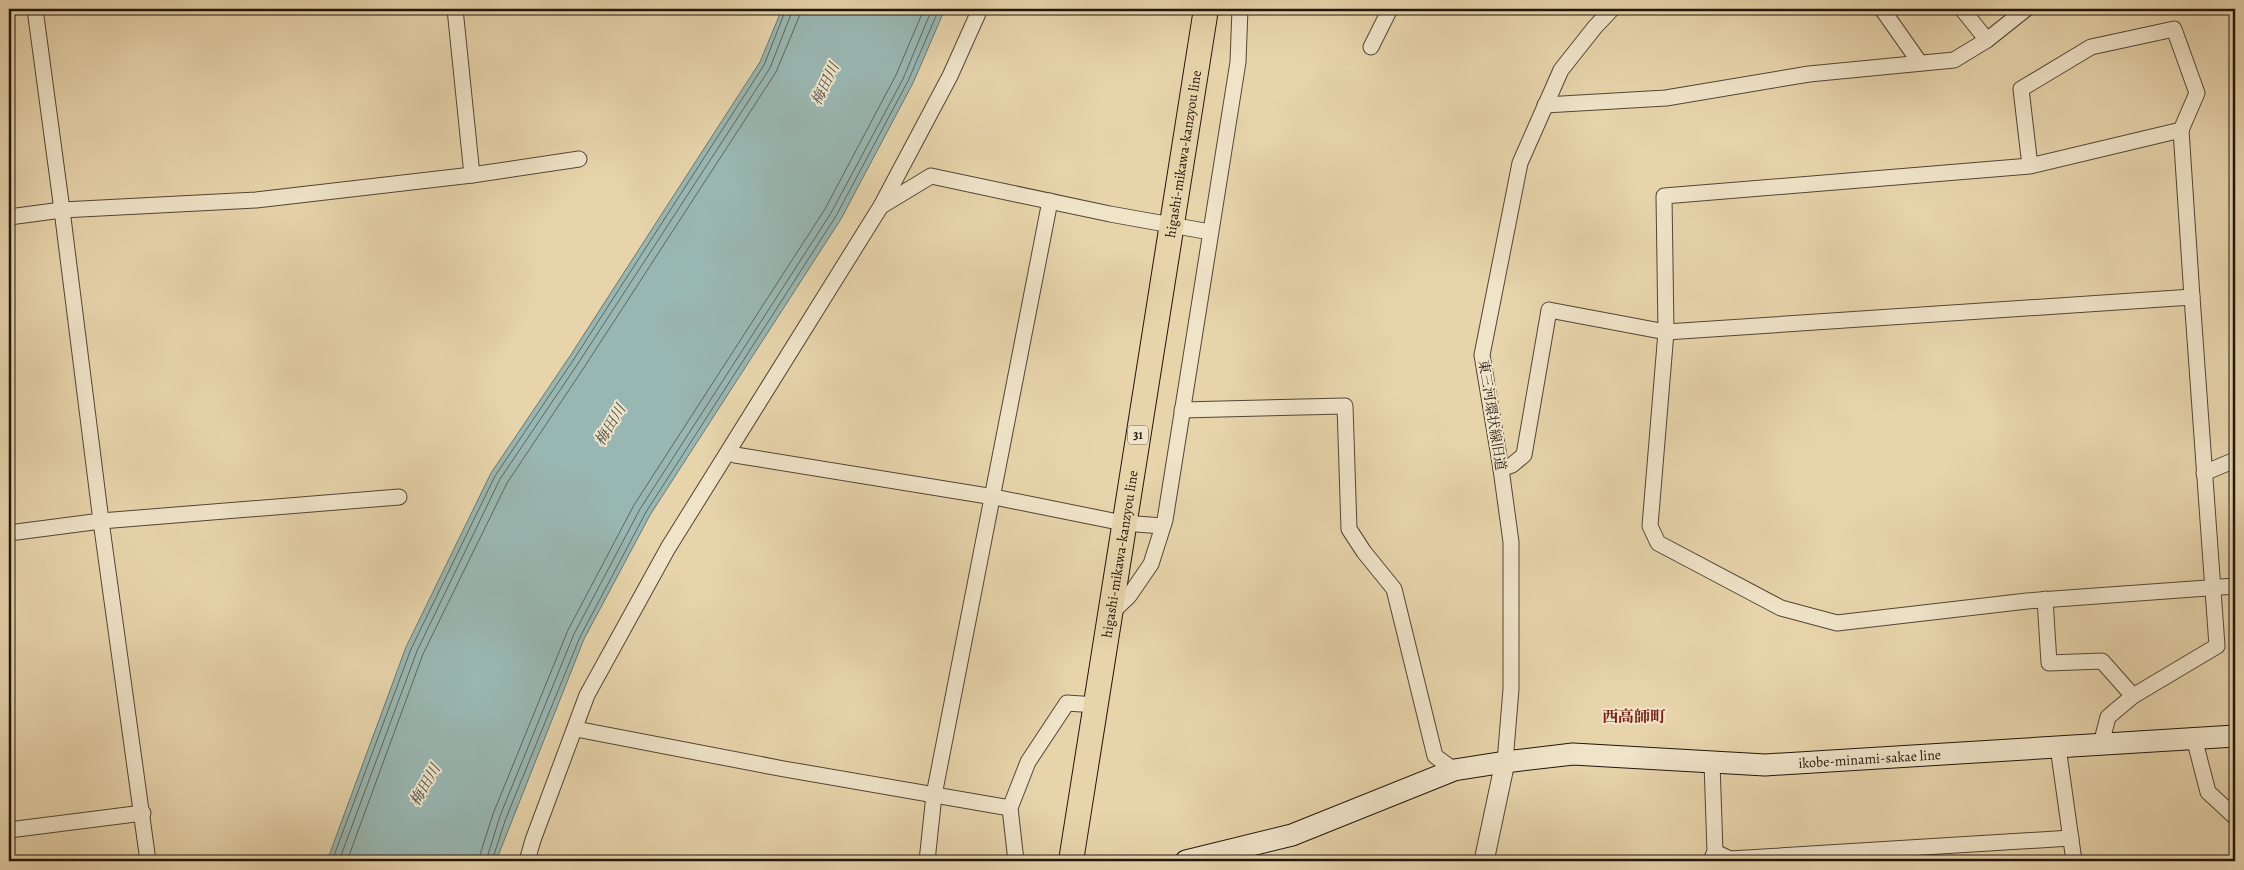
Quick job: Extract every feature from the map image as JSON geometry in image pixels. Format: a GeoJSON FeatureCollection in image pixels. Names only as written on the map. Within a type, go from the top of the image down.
{"type":"FeatureCollection","features":[{"type":"Feature","properties":{"kind":"main road","name":"higashi-mikawa-kanzyou line"},"geometry":{"type":"LineString","coordinates":[[1070,861],[1206,9]]}},
{"type":"Feature","properties":{"kind":"main road","name":"ikobe-minami-sakae line"},"geometry":{"type":"LineString","coordinates":[[1505,762],[1573,754],[1765,765],[2235,736]]}},
{"type":"Feature","properties":{"kind":"main road"},"geometry":{"type":"LineString","coordinates":[[1186,861],[1292,835],[1454,770],[1505,762]]}},
{"type":"Feature","properties":{"kind":"street"},"geometry":{"type":"LineString","coordinates":[[35,9],[101,521],[143,813],[148,861]]}},
{"type":"Feature","properties":{"kind":"street"},"geometry":{"type":"LineString","coordinates":[[455,9],[472,175]]}},
{"type":"Feature","properties":{"kind":"street"},"geometry":{"type":"LineString","coordinates":[[527,861],[533,840],[576,730],[587,695],[668,548],[881,206],[950,76],[980,9]]}},
{"type":"Feature","properties":{"kind":"street"},"geometry":{"type":"LineString","coordinates":[[1110,614],[1129,596],[1151,564],[1163,526],[1238,62],[1240,9]]}},
{"type":"Feature","properties":{"kind":"street"},"geometry":{"type":"LineString","coordinates":[[1371,46],[1390,9]]}},
{"type":"Feature","properties":{"kind":"street","name":"東三河環状線旧道"},"geometry":{"type":"LineString","coordinates":[[1505,762],[1511,689],[1511,542],[1502,470],[1482,356],[1520,163],[1562,70],[1595,27],[1612,9]]}},
{"type":"Feature","properties":{"kind":"street"},"geometry":{"type":"LineString","coordinates":[[1882,9],[1920,63]]}},
{"type":"Feature","properties":{"kind":"street"},"geometry":{"type":"LineString","coordinates":[[1962,9],[1987,40]]}},
{"type":"Feature","properties":{"kind":"street"},"geometry":{"type":"LineString","coordinates":[[1545,104],[1666,98],[1809,74],[1954,60],[1987,40],[2026,9]]}},
{"type":"Feature","properties":{"kind":"street"},"geometry":{"type":"LineString","coordinates":[[2030,166],[2021,89],[2091,47],[2174,29],[2197,92],[2181,130],[2217,646],[2133,696],[2108,717],[2101,744]]}},
{"type":"Feature","properties":{"kind":"street"},"geometry":{"type":"LineString","coordinates":[[2181,130],[2030,166],[1664,196],[1666,332],[1650,526],[1658,543],[1781,608],[1837,623],[2046,599],[2235,586]]}},
{"type":"Feature","properties":{"kind":"street"},"geometry":{"type":"LineString","coordinates":[[9,217],[62,210],[256,200],[472,175],[579,159]]}},
{"type":"Feature","properties":{"kind":"street"},"geometry":{"type":"LineString","coordinates":[[881,206],[931,176],[1110,214],[1210,232]]}},
{"type":"Feature","properties":{"kind":"street"},"geometry":{"type":"LineString","coordinates":[[927,861],[934,795],[994,497],[1050,201]]}},
{"type":"Feature","properties":{"kind":"street"},"geometry":{"type":"LineString","coordinates":[[1502,470],[1512,465],[1524,455],[1549,310],[1666,332],[2192,297]]}},
{"type":"Feature","properties":{"kind":"street"},"geometry":{"type":"LineString","coordinates":[[1182,410],[1345,406],[1349,529],[1364,552],[1394,589],[1435,756],[1454,770]]}},
{"type":"Feature","properties":{"kind":"street"},"geometry":{"type":"LineString","coordinates":[[730,450],[735,454],[994,497],[1123,523],[1163,526]]}},
{"type":"Feature","properties":{"kind":"street"},"geometry":{"type":"LineString","coordinates":[[2204,473],[2235,460]]}},
{"type":"Feature","properties":{"kind":"street"},"geometry":{"type":"LineString","coordinates":[[9,533],[101,521],[398,497]]}},
{"type":"Feature","properties":{"kind":"street"},"geometry":{"type":"LineString","coordinates":[[2046,599],[2049,663],[2102,661],[2133,696]]}},
{"type":"Feature","properties":{"kind":"street"},"geometry":{"type":"LineString","coordinates":[[1016,861],[1010,808],[1028,762],[1067,703],[1096,705]]}},
{"type":"Feature","properties":{"kind":"street"},"geometry":{"type":"LineString","coordinates":[[576,730],[784,769],[1010,808]]}},
{"type":"Feature","properties":{"kind":"street"},"geometry":{"type":"LineString","coordinates":[[2194,738],[2208,792],[2235,817]]}},
{"type":"Feature","properties":{"kind":"street"},"geometry":{"type":"LineString","coordinates":[[2058,747],[2074,861]]}},
{"type":"Feature","properties":{"kind":"street"},"geometry":{"type":"LineString","coordinates":[[1484,861],[1505,762]]}},
{"type":"Feature","properties":{"kind":"street"},"geometry":{"type":"LineString","coordinates":[[1712,763],[1712,857],[1730,860],[2071,838]]}},
{"type":"Feature","properties":{"kind":"street"},"geometry":{"type":"LineString","coordinates":[[9,830],[143,813]]}},
{"type":"Feature","properties":{"kind":"water","name":"梅田川"},"geometry":{"type":"Polygon","coordinates":[[[782,9],[945,9],[913,83],[841,219],[650,515],[584,639],[496,861],[327,861],[406,647],[491,473],[570,356],[760,62],[782,9]]]}},
{"type":"Feature","properties":{"kind":"district","name":"西高師町"},"geometry":{"type":"Point","coordinates":[1634,717]}}]}
